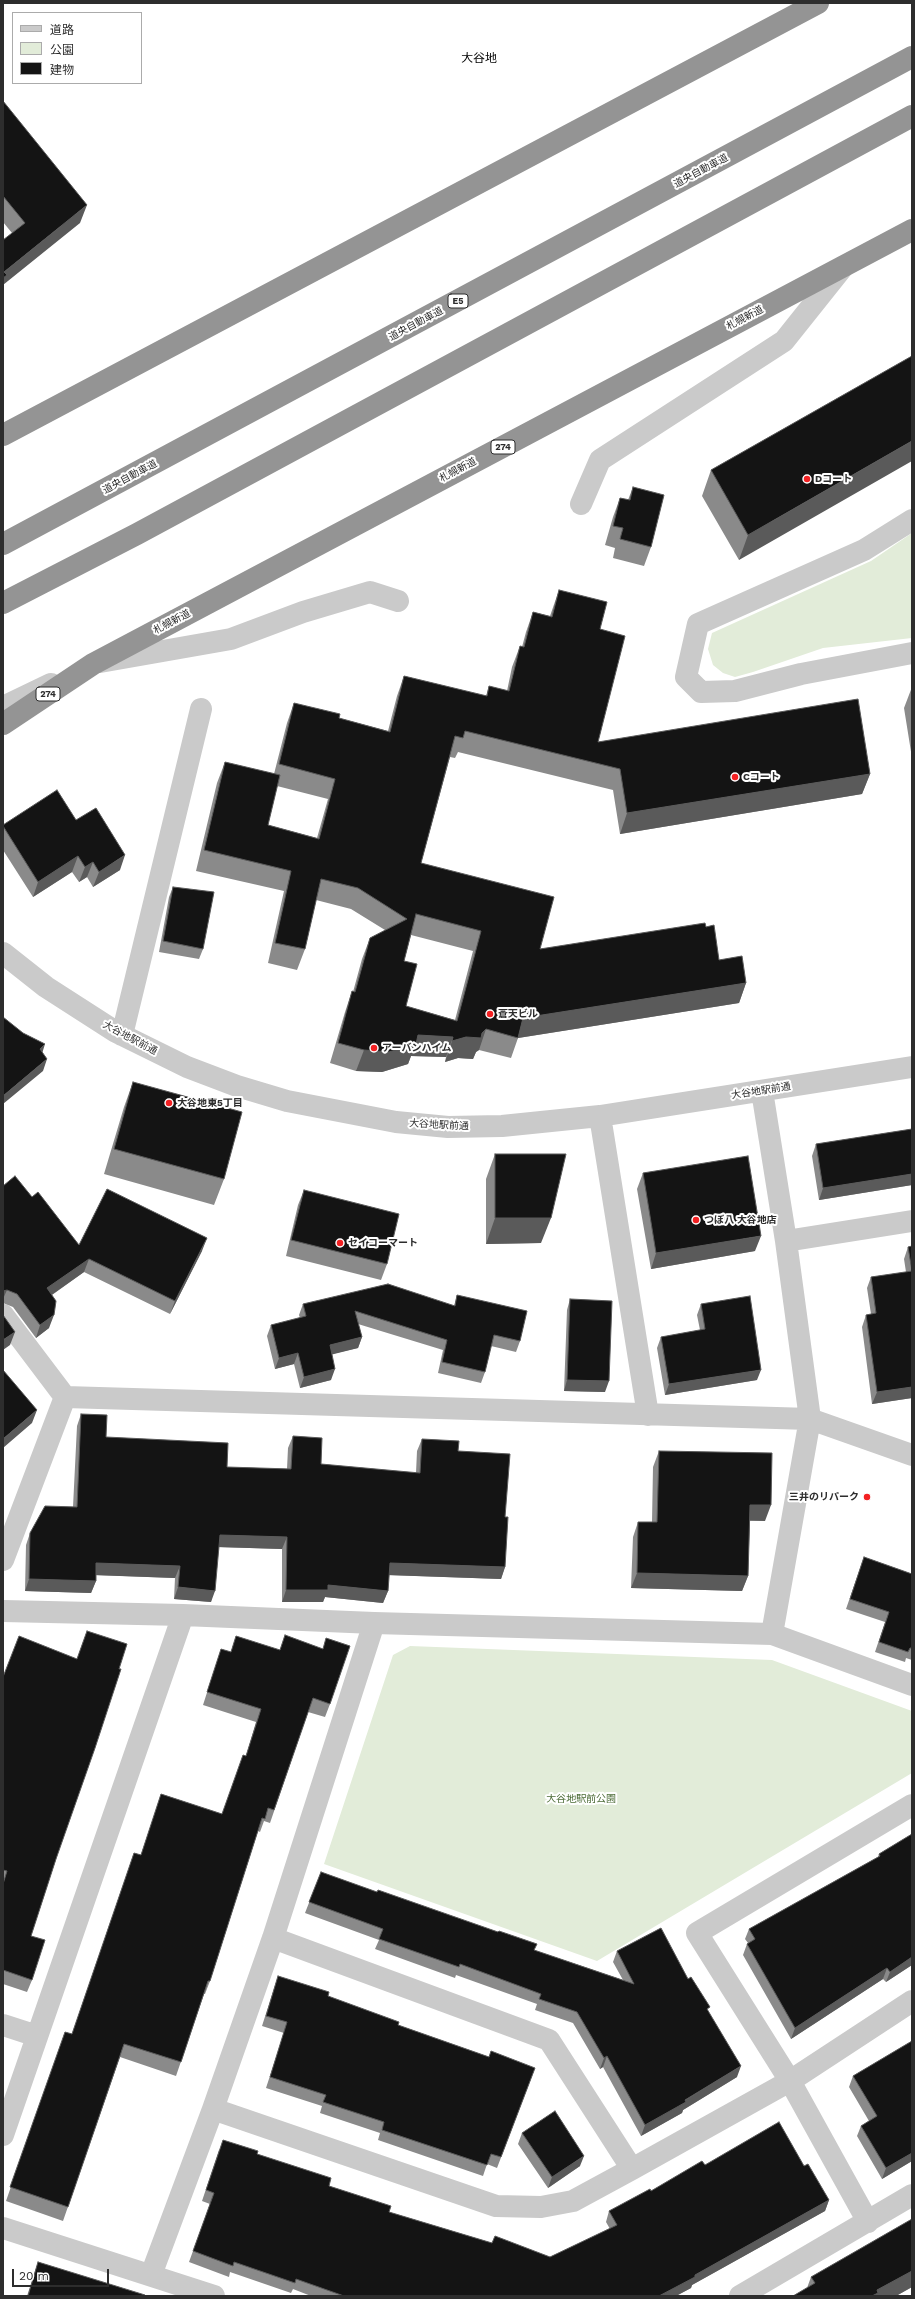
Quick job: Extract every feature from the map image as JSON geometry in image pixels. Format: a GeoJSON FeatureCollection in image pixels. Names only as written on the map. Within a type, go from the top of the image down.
{"type":"FeatureCollection","features":[{"type":"Feature","properties":{"kind":"highway"},"geometry":{"type":"LineString","coordinates":[[3,435],[818,3]]}},
{"type":"Feature","properties":{"kind":"highway","name":"道央自動車道"},"geometry":{"type":"LineString","coordinates":[[3,544],[912,57]]}},
{"type":"Feature","properties":{"kind":"highway"},"geometry":{"type":"LineString","coordinates":[[3,602],[144,530],[912,116]]}},
{"type":"Feature","properties":{"kind":"highway","name":"札幌新道"},"geometry":{"type":"LineString","coordinates":[[93,664],[912,230]]}},
{"type":"Feature","properties":{"kind":"highway","name":"274"},"geometry":{"type":"LineString","coordinates":[[3,724],[93,664]]}},
{"type":"Feature","properties":{"kind":"street"},"geometry":{"type":"LineString","coordinates":[[581,504],[600,460],[784,341],[843,266]]}},
{"type":"Feature","properties":{"kind":"street"},"geometry":{"type":"LineString","coordinates":[[912,520],[864,550],[698,624],[686,677],[701,692],[735,691],[801,674],[912,653]]}},
{"type":"Feature","properties":{"kind":"street"},"geometry":{"type":"LineString","coordinates":[[93,664],[231,639],[303,612],[370,592],[398,601]]}},
{"type":"Feature","properties":{"kind":"street","name":"札幌新道"},"geometry":{"type":"LineString","coordinates":[[3,707],[93,664]]}},
{"type":"Feature","properties":{"kind":"street"},"geometry":{"type":"LineString","coordinates":[[122,1035],[201,709]]}},
{"type":"Feature","properties":{"kind":"street","name":"大谷地駅前通"},"geometry":{"type":"LineString","coordinates":[[3,953],[46,987],[122,1035],[187,1067],[236,1086],[287,1101],[396,1122],[448,1127],[502,1126],[600,1116],[912,1067]]}},
{"type":"Feature","properties":{"kind":"street"},"geometry":{"type":"LineString","coordinates":[[762,1091],[786,1241],[810,1420],[772,1634]]}},
{"type":"Feature","properties":{"kind":"street"},"geometry":{"type":"LineString","coordinates":[[600,1116],[648,1415]]}},
{"type":"Feature","properties":{"kind":"street"},"geometry":{"type":"LineString","coordinates":[[786,1241],[912,1221]]}},
{"type":"Feature","properties":{"kind":"street"},"geometry":{"type":"LineString","coordinates":[[3,1315],[65,1397]]}},
{"type":"Feature","properties":{"kind":"street"},"geometry":{"type":"LineString","coordinates":[[65,1397],[810,1420],[912,1455]]}},
{"type":"Feature","properties":{"kind":"street"},"geometry":{"type":"LineString","coordinates":[[3,1560],[65,1397]]}},
{"type":"Feature","properties":{"kind":"street"},"geometry":{"type":"LineString","coordinates":[[3,1611],[184,1614],[374,1623],[772,1634],[912,1685]]}},
{"type":"Feature","properties":{"kind":"street"},"geometry":{"type":"LineString","coordinates":[[3,2135],[184,1614]]}},
{"type":"Feature","properties":{"kind":"street"},"geometry":{"type":"LineString","coordinates":[[151,2275],[213,2109],[274,1938],[374,1623]]}},
{"type":"Feature","properties":{"kind":"street"},"geometry":{"type":"LineString","coordinates":[[868,2222],[790,2080],[697,1933],[912,1805]]}},
{"type":"Feature","properties":{"kind":"street"},"geometry":{"type":"LineString","coordinates":[[274,1938],[549,2040],[632,2169]]}},
{"type":"Feature","properties":{"kind":"street"},"geometry":{"type":"LineString","coordinates":[[213,2109],[496,2206],[541,2207],[573,2201],[632,2169],[790,2080],[912,2001]]}},
{"type":"Feature","properties":{"kind":"street"},"geometry":{"type":"LineString","coordinates":[[3,2025],[37,2036]]}},
{"type":"Feature","properties":{"kind":"street"},"geometry":{"type":"LineString","coordinates":[[740,2296],[912,2195]]}},
{"type":"Feature","properties":{"kind":"street"},"geometry":{"type":"LineString","coordinates":[[3,2228],[214,2296]]}},
{"type":"Feature","properties":{"kind":"green space"},"geometry":{"type":"Polygon","coordinates":[[[912,533],[912,638],[823,648],[735,677],[723,673],[713,665],[708,649],[712,633],[871,561],[912,533]]]}},
{"type":"Feature","properties":{"kind":"green space","name":"大谷地駅前公園"},"geometry":{"type":"Polygon","coordinates":[[[410,1646],[772,1660],[912,1711],[912,1773],[597,1961],[324,1864],[393,1655],[410,1646]]]}},
{"type":"Feature","properties":{"kind":"building"},"geometry":{"type":"Polygon","coordinates":[[[3,101],[87,205],[4,272],[7,275],[3,278],[3,240],[25,223],[3,196],[3,101]]]}},
{"type":"Feature","properties":{"kind":"building","name":"Dコート"},"geometry":{"type":"Polygon","coordinates":[[[912,356],[912,441],[748,535],[711,470],[912,356]]]}},
{"type":"Feature","properties":{"kind":"building"},"geometry":{"type":"Polygon","coordinates":[[[633,487],[664,495],[651,547],[620,539],[623,528],[613,526],[620,498],[630,500],[633,487]]]}},
{"type":"Feature","properties":{"kind":"building"},"geometry":{"type":"Polygon","coordinates":[[[559,590],[607,602],[600,629],[625,636],[598,742],[858,699],[870,774],[627,813],[620,769],[465,731],[463,738],[455,736],[421,863],[554,897],[540,949],[705,923],[706,927],[714,925],[719,960],[742,956],[746,983],[523,1018],[518,1038],[486,1029],[482,1033],[481,1038],[466,1037],[452,1041],[453,1037],[418,1035],[416,1044],[389,1052],[364,1050],[338,1043],[352,991],[355,992],[370,938],[407,919],[358,888],[321,879],[305,949],[275,943],[291,871],[204,850],[225,762],[280,775],[268,825],[319,839],[335,779],[279,764],[294,703],[340,714],[339,718],[390,732],[404,676],[487,696],[489,686],[509,691],[520,646],[524,647],[533,612],[552,617],[559,590]],[[416,914],[404,961],[417,964],[406,1006],[457,1021],[481,931],[416,914]]]}},
{"type":"Feature","properties":{"kind":"building"},"geometry":{"type":"Polygon","coordinates":[[[57,790],[76,820],[96,808],[125,855],[99,872],[93,862],[85,867],[78,856],[38,882],[3,825],[57,790]]]}},
{"type":"Feature","properties":{"kind":"building"},"geometry":{"type":"Polygon","coordinates":[[[173,887],[214,892],[203,949],[163,941],[173,887]]]}},
{"type":"Feature","properties":{"kind":"building"},"geometry":{"type":"Polygon","coordinates":[[[3,1017],[23,1033],[45,1044],[40,1049],[47,1059],[3,1096],[3,1017]]]}},
{"type":"Feature","properties":{"kind":"building"},"geometry":{"type":"Polygon","coordinates":[[[133,1082],[242,1112],[224,1179],[114,1149],[133,1082]]]}},
{"type":"Feature","properties":{"kind":"building"},"geometry":{"type":"Polygon","coordinates":[[[912,1129],[912,1174],[823,1188],[816,1144],[912,1129]]]}},
{"type":"Feature","properties":{"kind":"building"},"geometry":{"type":"Polygon","coordinates":[[[495,1154],[566,1154],[551,1218],[495,1218],[495,1154]]]}},
{"type":"Feature","properties":{"kind":"building","name":"つぼ八 大谷地店"},"geometry":{"type":"Polygon","coordinates":[[[748,1156],[761,1236],[656,1253],[643,1173],[748,1156]]]}},
{"type":"Feature","properties":{"kind":"building"},"geometry":{"type":"Polygon","coordinates":[[[15,1176],[32,1197],[38,1192],[79,1245],[107,1189],[207,1238],[175,1301],[89,1259],[47,1288],[56,1301],[54,1315],[40,1325],[17,1294],[7,1290],[3,1291],[3,1186],[15,1176]]]}},
{"type":"Feature","properties":{"kind":"building","name":"セイコーマート"},"geometry":{"type":"Polygon","coordinates":[[[304,1190],[399,1214],[387,1264],[291,1240],[304,1190]]]}},
{"type":"Feature","properties":{"kind":"building"},"geometry":{"type":"Polygon","coordinates":[[[912,1246],[912,1271],[908,1247],[912,1246]]]}},
{"type":"Feature","properties":{"kind":"building"},"geometry":{"type":"Polygon","coordinates":[[[912,1271],[912,1387],[877,1392],[866,1315],[876,1313],[871,1277],[912,1271]]]}},
{"type":"Feature","properties":{"kind":"building"},"geometry":{"type":"Polygon","coordinates":[[[388,1284],[455,1306],[457,1295],[527,1311],[520,1341],[494,1335],[485,1372],[442,1362],[447,1340],[355,1311],[362,1337],[330,1345],[335,1369],[304,1377],[298,1353],[279,1358],[271,1325],[306,1316],[303,1304],[388,1284]]]}},
{"type":"Feature","properties":{"kind":"building"},"geometry":{"type":"Polygon","coordinates":[[[750,1296],[761,1370],[669,1384],[661,1337],[705,1329],[701,1304],[750,1296]]]}},
{"type":"Feature","properties":{"kind":"building"},"geometry":{"type":"Polygon","coordinates":[[[570,1299],[612,1301],[609,1381],[567,1380],[570,1299]]]}},
{"type":"Feature","properties":{"kind":"building"},"geometry":{"type":"Polygon","coordinates":[[[3,1315],[15,1332],[3,1340],[3,1315]]]}},
{"type":"Feature","properties":{"kind":"building"},"geometry":{"type":"Polygon","coordinates":[[[3,1370],[37,1410],[3,1439],[3,1370]]]}},
{"type":"Feature","properties":{"kind":"building"},"geometry":{"type":"Polygon","coordinates":[[[81,1414],[107,1415],[106,1437],[228,1443],[227,1467],[291,1469],[293,1436],[322,1438],[321,1464],[420,1473],[422,1439],[459,1441],[458,1451],[510,1454],[505,1517],[508,1517],[505,1567],[390,1563],[388,1591],[328,1585],[328,1590],[286,1590],[287,1537],[220,1535],[215,1591],[178,1587],[180,1566],[96,1563],[96,1581],[29,1579],[30,1533],[45,1506],[77,1507],[81,1414]]]}},
{"type":"Feature","properties":{"kind":"building"},"geometry":{"type":"Polygon","coordinates":[[[659,1451],[772,1453],[771,1505],[750,1505],[748,1576],[637,1573],[638,1522],[657,1522],[659,1451]]]}},
{"type":"Feature","properties":{"kind":"building"},"geometry":{"type":"Polygon","coordinates":[[[864,1557],[912,1574],[912,1648],[910,1648],[908,1652],[879,1642],[889,1612],[850,1599],[864,1557]]]}},
{"type":"Feature","properties":{"kind":"building"},"geometry":{"type":"Polygon","coordinates":[[[87,1631],[127,1644],[119,1669],[121,1669],[31,1936],[45,1940],[32,1980],[3,1970],[3,1884],[7,1871],[3,1870],[3,1677],[19,1636],[77,1659],[87,1631]]]}},
{"type":"Feature","properties":{"kind":"building"},"geometry":{"type":"Polygon","coordinates":[[[285,1635],[323,1649],[326,1638],[350,1646],[330,1704],[313,1698],[274,1810],[268,1808],[265,1819],[262,1818],[210,1981],[208,1981],[181,2062],[124,2044],[68,2207],[10,2187],[65,2032],[72,2034],[134,1853],[141,1855],[161,1794],[222,1814],[243,1755],[246,1756],[261,1709],[207,1692],[221,1649],[231,1652],[236,1636],[280,1650],[285,1635]]]}},
{"type":"Feature","properties":{"kind":"building"},"geometry":{"type":"Polygon","coordinates":[[[912,1834],[912,1957],[890,1972],[887,1968],[795,2028],[747,1944],[755,1939],[749,1929],[880,1856],[879,1854],[912,1834]]]}},
{"type":"Feature","properties":{"kind":"building"},"geometry":{"type":"Polygon","coordinates":[[[321,1872],[377,1892],[378,1890],[537,1944],[534,1950],[634,1984],[617,1951],[661,1928],[688,1979],[691,1977],[710,2007],[707,2009],[741,2066],[685,2100],[686,2102],[645,2125],[607,2056],[604,2058],[577,2012],[539,1999],[541,1994],[460,1964],[459,1967],[379,1939],[383,1929],[309,1902],[321,1872]]]}},
{"type":"Feature","properties":{"kind":"building"},"geometry":{"type":"Polygon","coordinates":[[[278,1976],[329,1992],[328,1996],[399,2022],[398,2025],[489,2057],[491,2051],[535,2068],[501,2157],[491,2154],[487,2165],[382,2130],[384,2122],[323,2102],[326,2095],[270,2077],[287,2022],[266,2016],[278,1976]]]}},
{"type":"Feature","properties":{"kind":"building"},"geometry":{"type":"Polygon","coordinates":[[[912,2041],[912,2153],[886,2168],[861,2126],[877,2116],[853,2076],[912,2041]]]}},
{"type":"Feature","properties":{"kind":"building"},"geometry":{"type":"Polygon","coordinates":[[[555,2111],[584,2156],[552,2177],[522,2133],[555,2111]]]}},
{"type":"Feature","properties":{"kind":"building"},"geometry":{"type":"Polygon","coordinates":[[[779,2122],[804,2166],[808,2164],[829,2200],[659,2296],[344,2296],[296,2279],[295,2283],[234,2262],[233,2266],[193,2251],[214,2193],[206,2190],[223,2140],[258,2151],[257,2154],[331,2178],[329,2186],[391,2206],[389,2212],[492,2243],[495,2236],[550,2257],[617,2225],[609,2211],[650,2189],[651,2191],[702,2161],[705,2165],[779,2122]]]}},
{"type":"Feature","properties":{"kind":"building"},"geometry":{"type":"Polygon","coordinates":[[[912,2219],[912,2271],[877,2290],[878,2293],[872,2296],[793,2296],[815,2283],[811,2277],[912,2219]]]}},
{"type":"Feature","properties":{"kind":"building"},"geometry":{"type":"Polygon","coordinates":[[[38,2262],[145,2295],[145,2296],[28,2296],[38,2262]]]}},
{"type":"Feature","properties":{"kind":"place","name":"Dコート"},"geometry":{"type":"Point","coordinates":[807,479]}},
{"type":"Feature","properties":{"kind":"place","name":"Cコート"},"geometry":{"type":"Point","coordinates":[735,777]}},
{"type":"Feature","properties":{"kind":"place","name":"蒼天ビル"},"geometry":{"type":"Point","coordinates":[490,1014]}},
{"type":"Feature","properties":{"kind":"place","name":"アーバンハイム"},"geometry":{"type":"Point","coordinates":[374,1048]}},
{"type":"Feature","properties":{"kind":"place","name":"大谷地東5丁目"},"geometry":{"type":"Point","coordinates":[169,1103]}},
{"type":"Feature","properties":{"kind":"place","name":"つぼ八 大谷地店"},"geometry":{"type":"Point","coordinates":[696,1220]}},
{"type":"Feature","properties":{"kind":"place","name":"セイコーマート"},"geometry":{"type":"Point","coordinates":[340,1243]}},
{"type":"Feature","properties":{"kind":"place","name":"三井のリパーク"},"geometry":{"type":"Point","coordinates":[867,1497]}},
{"type":"Feature","properties":{"kind":"district","name":"大谷地"},"geometry":{"type":"Point","coordinates":[479,58]}}]}
